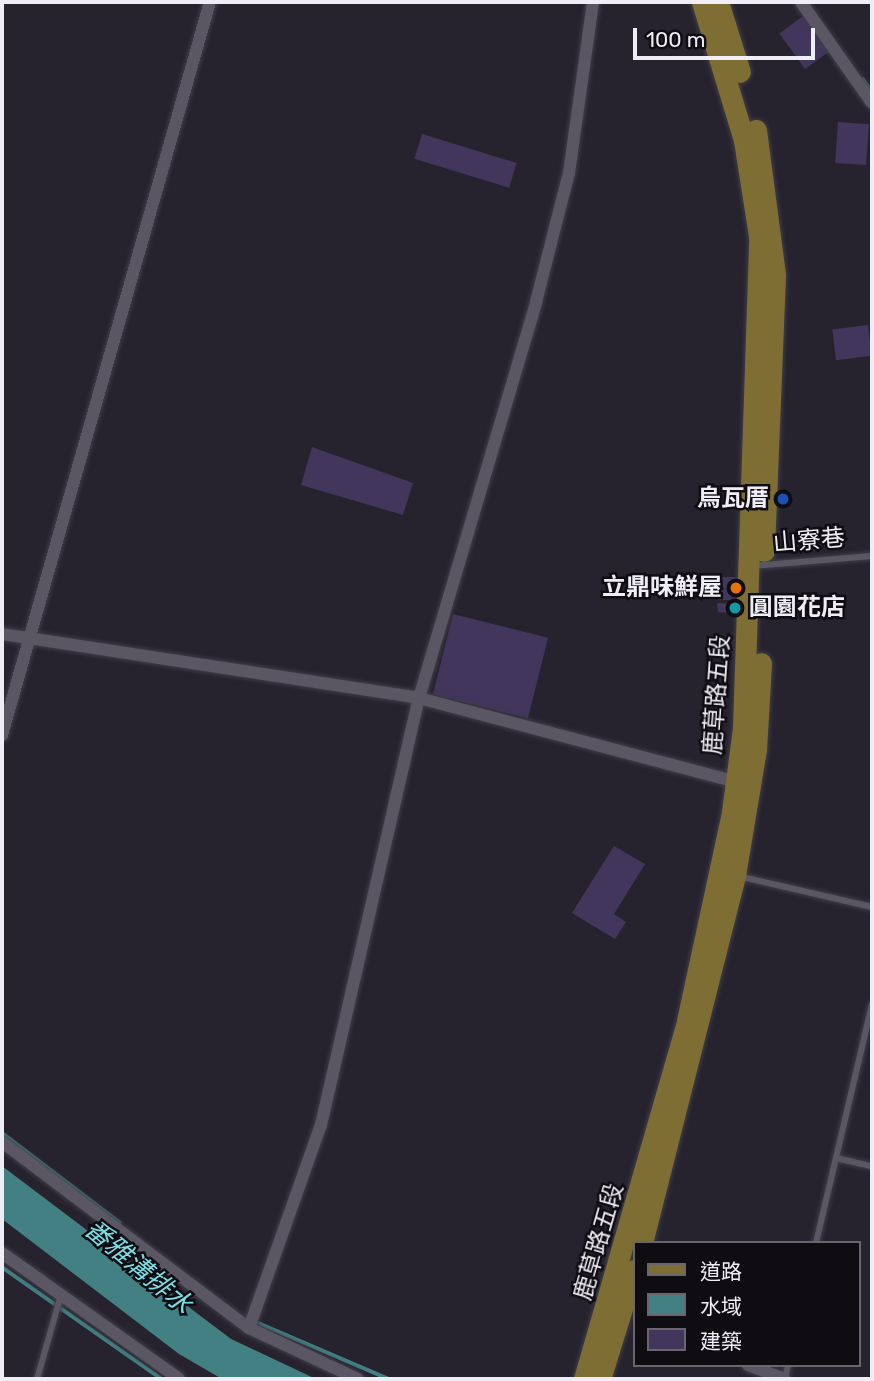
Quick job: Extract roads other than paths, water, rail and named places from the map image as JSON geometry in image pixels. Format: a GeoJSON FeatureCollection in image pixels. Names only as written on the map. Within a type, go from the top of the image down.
{"type":"FeatureCollection","features":[{"type":"Feature","properties":{"kind":"main road","name":"鹿草路五段"},"geometry":{"type":"LineString","coordinates":[[642,1241],[757,737],[759,236],[744,140],[702,2]]}},
{"type":"Feature","properties":{"kind":"main road","name":"鹿草路五段"},"geometry":{"type":"LineString","coordinates":[[637,1241],[671,1086],[727,873],[757,566],[774,246],[764,165],[718,2]]}},
{"type":"Feature","properties":{"kind":"main road","name":"鹿草路五段"},"geometry":{"type":"LineString","coordinates":[[584,1379],[620,1316],[632,1262]]}},
{"type":"Feature","properties":{"kind":"main road","name":"鹿草路五段"},"geometry":{"type":"LineString","coordinates":[[600,1379],[632,1277]]}},
{"type":"Feature","properties":{"kind":"street"},"geometry":{"type":"LineString","coordinates":[[2,735],[210,2]]}},
{"type":"Feature","properties":{"kind":"street"},"geometry":{"type":"LineString","coordinates":[[249,1328],[321,1125],[419,698],[566,186],[593,2]]}},
{"type":"Feature","properties":{"kind":"street"},"geometry":{"type":"LineString","coordinates":[[800,2],[872,103]]}},
{"type":"Feature","properties":{"kind":"street"},"geometry":{"type":"LineString","coordinates":[[2,634],[419,698],[737,782]]}},
{"type":"Feature","properties":{"kind":"street"},"geometry":{"type":"LineString","coordinates":[[2,1142],[249,1328],[358,1379]]}},
{"type":"Feature","properties":{"kind":"street"},"geometry":{"type":"LineString","coordinates":[[2,1253],[60,1298],[179,1379]]}},
{"type":"Feature","properties":{"kind":"street"},"geometry":{"type":"LineString","coordinates":[[753,1367],[784,1379]]}},
{"type":"Feature","properties":{"kind":"lane","name":"山寮巷"},"geometry":{"type":"LineString","coordinates":[[757,566],[872,555]]}},
{"type":"Feature","properties":{"kind":"lane"},"geometry":{"type":"LineString","coordinates":[[727,873],[872,907]]}},
{"type":"Feature","properties":{"kind":"lane"},"geometry":{"type":"LineString","coordinates":[[816,1241],[872,1004]]}},
{"type":"Feature","properties":{"kind":"lane"},"geometry":{"type":"LineString","coordinates":[[836,1158],[872,1166]]}},
{"type":"Feature","properties":{"kind":"lane"},"geometry":{"type":"LineString","coordinates":[[37,1379],[60,1298]]}},
{"type":"Feature","properties":{"kind":"water"},"geometry":{"type":"Polygon","coordinates":[[[2,1166],[231,1339],[316,1379],[222,1379],[179,1354],[2,1219],[2,1166]]]}},
{"type":"Feature","properties":{"kind":"waterway"},"geometry":{"type":"LineString","coordinates":[[863,79],[872,92]]}},
{"type":"Feature","properties":{"kind":"waterway","name":"番雅溝排水"},"geometry":{"type":"LineString","coordinates":[[2,1133],[120,1223]]}},
{"type":"Feature","properties":{"kind":"waterway"},"geometry":{"type":"LineString","coordinates":[[2,1267],[162,1379]]}},
{"type":"Feature","properties":{"kind":"waterway"},"geometry":{"type":"LineString","coordinates":[[256,1322],[389,1379]]}},
{"type":"Feature","properties":{"kind":"place","name":"烏瓦厝"},"geometry":{"type":"Point","coordinates":[783,499]}},
{"type":"Feature","properties":{"kind":"place","name":"立鼎味鮮屋"},"geometry":{"type":"Point","coordinates":[736,588]}},
{"type":"Feature","properties":{"kind":"place","name":"圓園花店"},"geometry":{"type":"Point","coordinates":[735,608]}}]}
